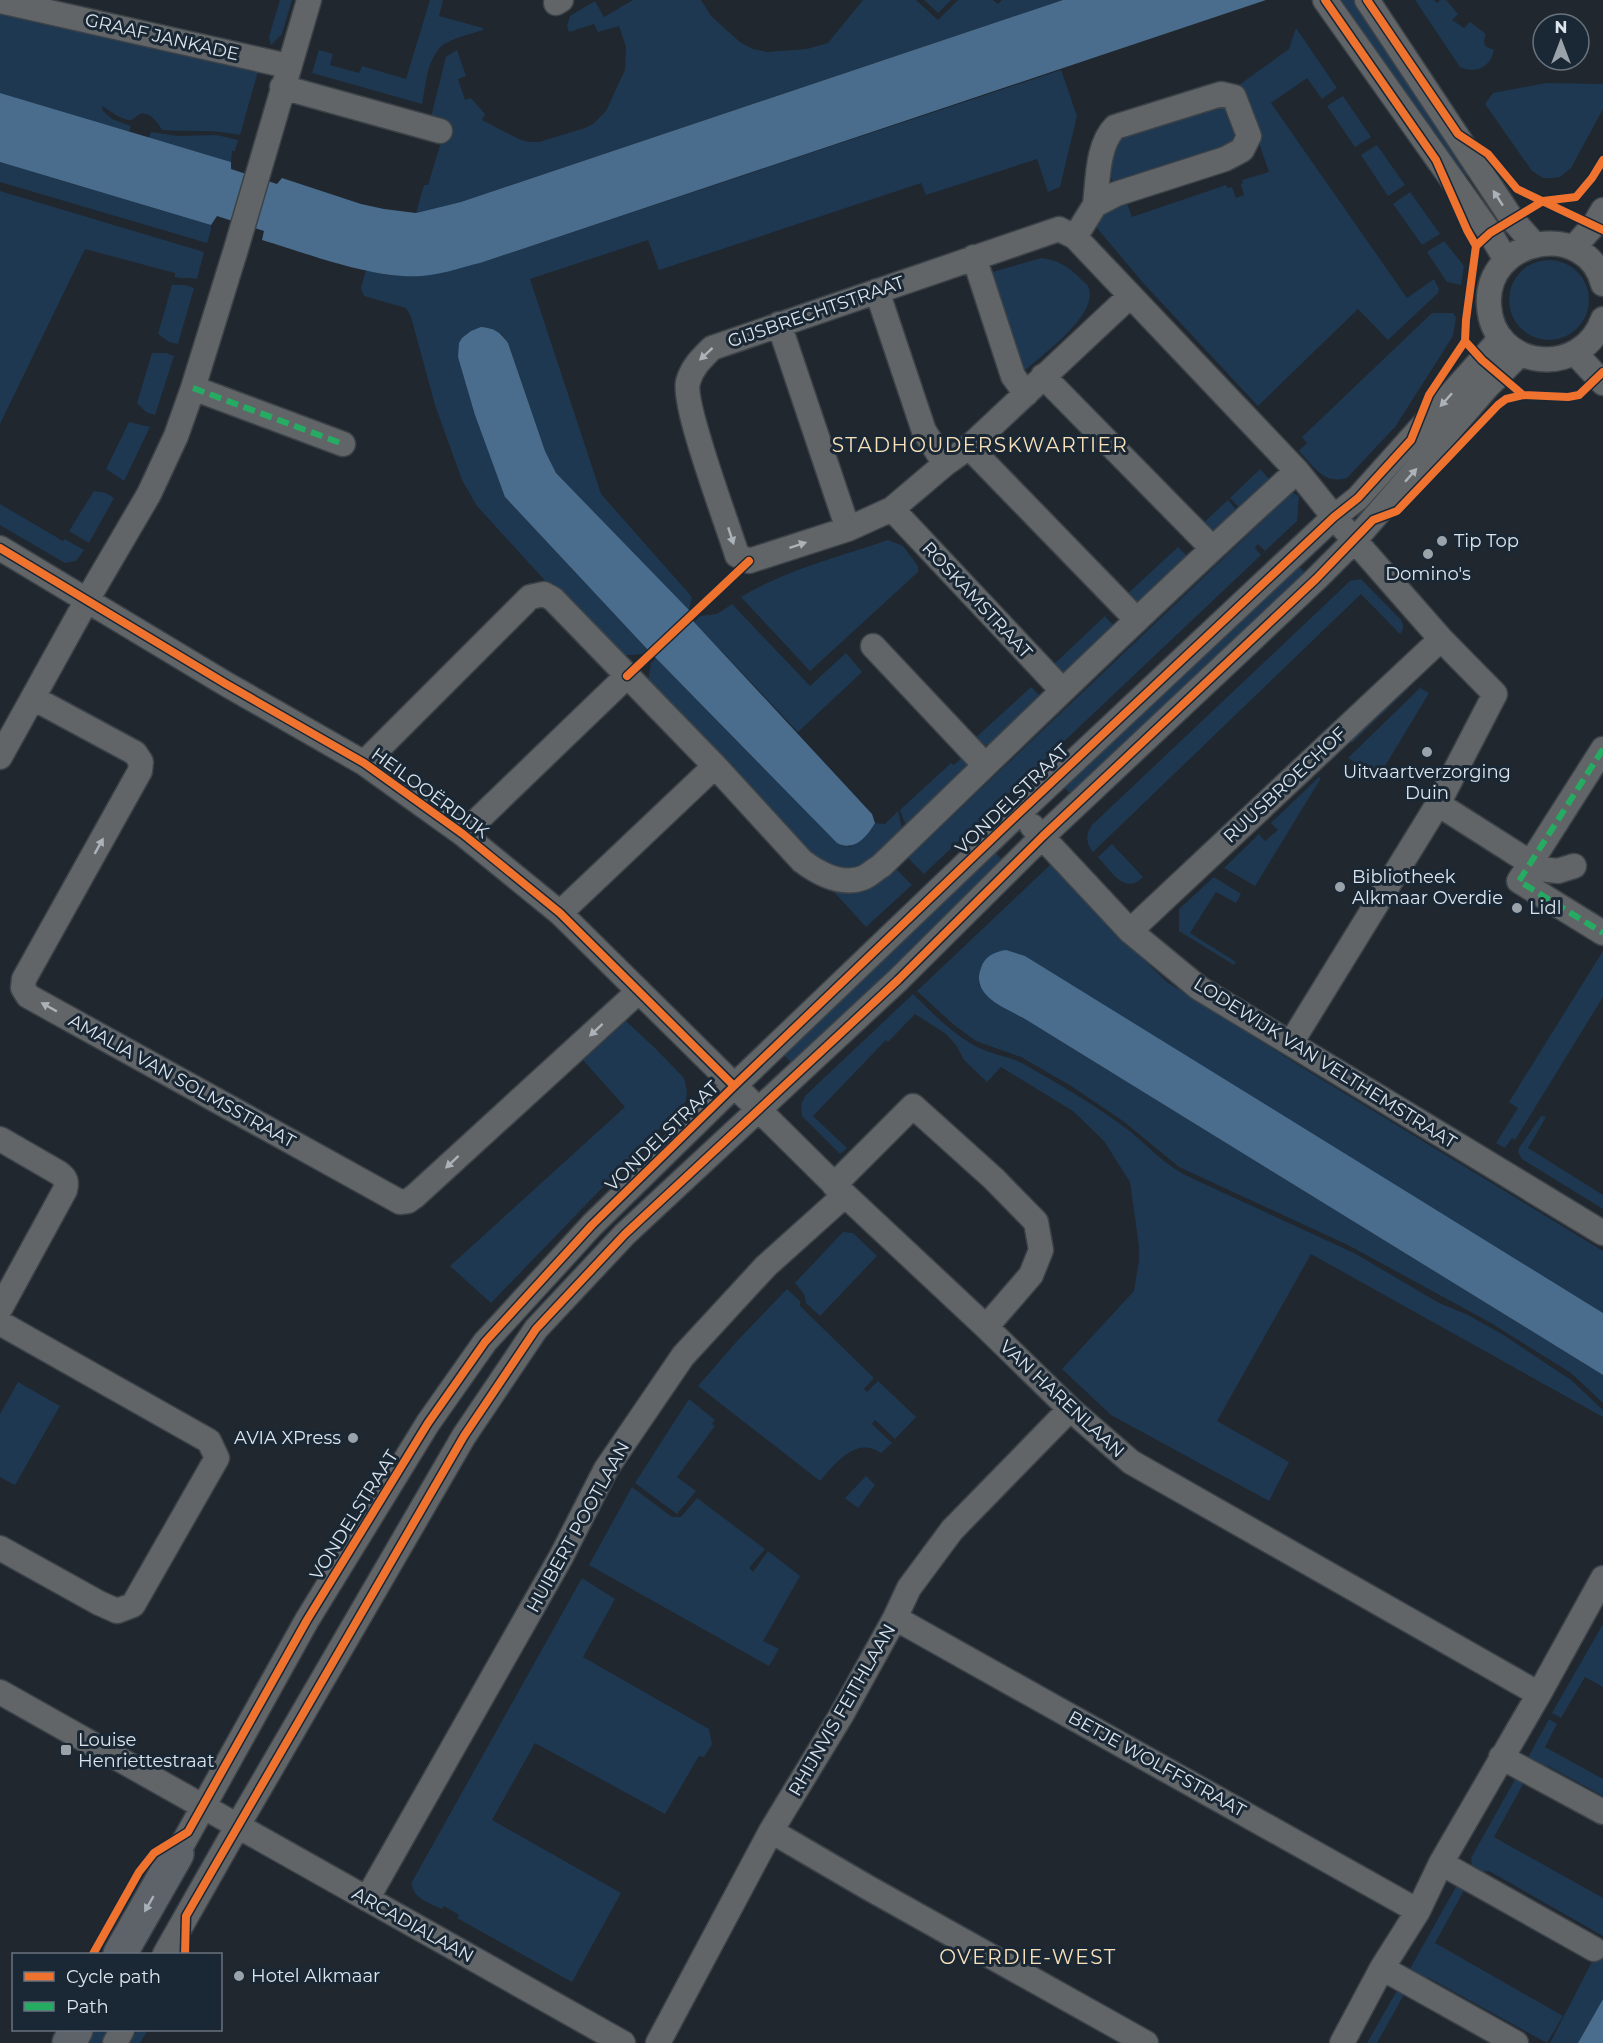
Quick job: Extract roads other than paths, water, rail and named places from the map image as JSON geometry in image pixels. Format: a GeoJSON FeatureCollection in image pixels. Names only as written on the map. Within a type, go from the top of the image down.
{"type":"FeatureCollection","features":[{"type":"Feature","properties":{"kind":"highway","name":"VONDELSTRAAT"},"geometry":{"type":"LineString","coordinates":[[121,1953],[177,1854]]}},
{"type":"Feature","properties":{"kind":"street"},"geometry":{"type":"LineString","coordinates":[[0,757],[149,494],[176,436],[194,388],[309,0]]}},
{"type":"Feature","properties":{"kind":"street"},"geometry":{"type":"LineString","coordinates":[[1325,0],[1490,233],[1506,260]]}},
{"type":"Feature","properties":{"kind":"street"},"geometry":{"type":"LineString","coordinates":[[1367,0],[1512,219],[1534,244]]}},
{"type":"Feature","properties":{"kind":"street","name":"GRAAF JANKADE"},"geometry":{"type":"LineString","coordinates":[[0,1],[55,6],[285,76],[440,131]]}},
{"type":"Feature","properties":{"kind":"street"},"geometry":{"type":"LineString","coordinates":[[1095,205],[1116,194],[1225,159],[1242,150],[1249,136],[1234,97],[1221,94],[1115,127],[1107,135],[1099,169],[1095,205],[1075,237],[1297,471],[1354,541],[1441,639],[1495,694],[1438,804],[1291,1043]]}},
{"type":"Feature","properties":{"kind":"street"},"geometry":{"type":"LineString","coordinates":[[1573,248],[1594,225],[1603,210]]}},
{"type":"Feature","properties":{"kind":"street","name":"GIJSBRECHTSTRAAT"},"geometry":{"type":"LineString","coordinates":[[848,529],[749,561],[737,555],[690,411],[687,383],[696,364],[712,348],[974,257],[1059,229],[1075,237]]}},
{"type":"Feature","properties":{"kind":"street"},"geometry":{"type":"LineString","coordinates":[[1602,272],[1573,248],[1559,244],[1534,244],[1506,260],[1496,273],[1489,298],[1493,323],[1502,338],[1520,354],[1547,360],[1575,353],[1589,343],[1602,328]]}},
{"type":"Feature","properties":{"kind":"street"},"geometry":{"type":"LineString","coordinates":[[974,257],[1013,376],[1026,394]]}},
{"type":"Feature","properties":{"kind":"street"},"geometry":{"type":"LineString","coordinates":[[878,291],[924,431],[945,464]]}},
{"type":"Feature","properties":{"kind":"street"},"geometry":{"type":"LineString","coordinates":[[779,324],[848,529],[892,510],[945,464],[969,447],[1130,296]]}},
{"type":"Feature","properties":{"kind":"street","name":"VONDELSTRAAT"},"geometry":{"type":"LineString","coordinates":[[177,1854],[313,1610],[428,1423],[485,1342],[592,1225],[735,1086],[1019,813],[1334,517],[1358,498],[1502,338]]}},
{"type":"Feature","properties":{"kind":"street"},"geometry":{"type":"LineString","coordinates":[[1575,353],[1603,383]]}},
{"type":"Feature","properties":{"kind":"street"},"geometry":{"type":"LineString","coordinates":[[166,1953],[464,1437],[536,1329],[625,1234],[898,980],[1043,836],[1316,579],[1354,541],[1494,380],[1520,354]]}},
{"type":"Feature","properties":{"kind":"street"},"geometry":{"type":"LineString","coordinates":[[1043,376],[1212,548]]}},
{"type":"Feature","properties":{"kind":"street"},"geometry":{"type":"LineString","coordinates":[[194,388],[343,444]]}},
{"type":"Feature","properties":{"kind":"street"},"geometry":{"type":"LineString","coordinates":[[969,447],[1137,620]]}},
{"type":"Feature","properties":{"kind":"street"},"geometry":{"type":"LineString","coordinates":[[873,646],[985,765],[1212,548],[1297,471]]}},
{"type":"Feature","properties":{"kind":"street","name":"ROSKAMSTRAAT"},"geometry":{"type":"LineString","coordinates":[[892,510],[1062,690]]}},
{"type":"Feature","properties":{"kind":"street","name":"HEILOOËRDIJK"},"geometry":{"type":"LineString","coordinates":[[0,548],[226,684],[364,763],[463,834],[560,914],[758,1111]]}},
{"type":"Feature","properties":{"kind":"street","name":"HEILOOËRDIJK"},"geometry":{"type":"LineString","coordinates":[[364,763],[530,597],[544,594],[553,599],[715,766],[802,861],[819,874],[842,880],[863,878],[881,866],[985,765]]}},
{"type":"Feature","properties":{"kind":"street","name":"RUUSBROECHOF"},"geometry":{"type":"LineString","coordinates":[[1130,931],[1441,639]]}},
{"type":"Feature","properties":{"kind":"street","name":"HEILOOËRDIJK"},"geometry":{"type":"LineString","coordinates":[[463,834],[627,676]]}},
{"type":"Feature","properties":{"kind":"street","name":"AMALIA VAN SOLMSSTRAAT"},"geometry":{"type":"LineString","coordinates":[[33,698],[135,753],[141,762],[140,771],[24,979],[23,987],[28,996],[400,1202],[408,1201],[415,1196],[639,991]]}},
{"type":"Feature","properties":{"kind":"street"},"geometry":{"type":"LineString","coordinates":[[1603,749],[1519,881],[1603,933]]}},
{"type":"Feature","properties":{"kind":"street"},"geometry":{"type":"LineString","coordinates":[[560,914],[715,766]]}},
{"type":"Feature","properties":{"kind":"street"},"geometry":{"type":"LineString","coordinates":[[1438,804],[1540,869],[1558,871],[1574,866]]}},
{"type":"Feature","properties":{"kind":"street","name":"LODEWIJK VAN VELTHEMSTRAAT"},"geometry":{"type":"LineString","coordinates":[[1019,813],[1130,931],[1199,988],[1603,1233]]}},
{"type":"Feature","properties":{"kind":"street","name":"HUIBERT POOTLAAN"},"geometry":{"type":"LineString","coordinates":[[367,1899],[561,1557],[606,1469],[676,1365],[839,1190],[913,1106],[994,1179],[1036,1222],[1041,1250],[1031,1275],[986,1327]]}},
{"type":"Feature","properties":{"kind":"street","name":"VAN HARENLAAN"},"geometry":{"type":"LineString","coordinates":[[758,1111],[1070,1409],[1131,1462],[1539,1694]]}},
{"type":"Feature","properties":{"kind":"street"},"geometry":{"type":"LineString","coordinates":[[0,1139],[59,1173],[66,1179],[66,1184],[65,1190],[0,1309]]}},
{"type":"Feature","properties":{"kind":"street"},"geometry":{"type":"LineString","coordinates":[[0,1323],[209,1441],[217,1458],[133,1605],[117,1611],[99,1604],[0,1548]]}},
{"type":"Feature","properties":{"kind":"street","name":"RHIJNVIS FEITHLAAN"},"geometry":{"type":"LineString","coordinates":[[658,2043],[771,1831],[842,1714],[909,1588],[952,1530],[1070,1409]]}},
{"type":"Feature","properties":{"kind":"street"},"geometry":{"type":"LineString","coordinates":[[1342,2043],[1382,1968],[1418,1911],[1441,1863],[1603,1578]]}},
{"type":"Feature","properties":{"kind":"street","name":"BETJE WOLFFSTRAAT"},"geometry":{"type":"LineString","coordinates":[[895,1618],[1418,1911]]}},
{"type":"Feature","properties":{"kind":"street","name":"ARCADIALAAN"},"geometry":{"type":"LineString","coordinates":[[0,1692],[623,2043]]}},
{"type":"Feature","properties":{"kind":"street"},"geometry":{"type":"LineString","coordinates":[[1502,1756],[1603,1812]]}},
{"type":"Feature","properties":{"kind":"street"},"geometry":{"type":"LineString","coordinates":[[771,1831],[1146,2043]]}},
{"type":"Feature","properties":{"kind":"street"},"geometry":{"type":"LineString","coordinates":[[1441,1863],[1594,1949]]}},
{"type":"Feature","properties":{"kind":"street"},"geometry":{"type":"LineString","coordinates":[[1382,1968],[1516,2043]]}},
{"type":"Feature","properties":{"kind":"place","name":"Tip Top"},"geometry":{"type":"Point","coordinates":[1442,541]}},
{"type":"Feature","properties":{"kind":"place","name":"Domino's"},"geometry":{"type":"Point","coordinates":[1428,554]}},
{"type":"Feature","properties":{"kind":"place","name":"Uitvaartverzorging Duin"},"geometry":{"type":"Point","coordinates":[1427,752]}},
{"type":"Feature","properties":{"kind":"place","name":"Bibliotheek Alkmaar Overdie"},"geometry":{"type":"Point","coordinates":[1340,887]}},
{"type":"Feature","properties":{"kind":"place","name":"Lidl"},"geometry":{"type":"Point","coordinates":[1517,908]}},
{"type":"Feature","properties":{"kind":"place","name":"AVIA XPress"},"geometry":{"type":"Point","coordinates":[353,1438]}},
{"type":"Feature","properties":{"kind":"place","name":"Louise Henriettestraat"},"geometry":{"type":"Point","coordinates":[66,1750]}},
{"type":"Feature","properties":{"kind":"place","name":"Hotel Alkmaar"},"geometry":{"type":"Point","coordinates":[239,1976]}},
{"type":"Feature","properties":{"kind":"district","name":"STADHOUDERSKWARTIER"},"geometry":{"type":"Point","coordinates":[980,445]}},
{"type":"Feature","properties":{"kind":"district","name":"OVERDIE-WEST"},"geometry":{"type":"Point","coordinates":[1028,1957]}}]}
